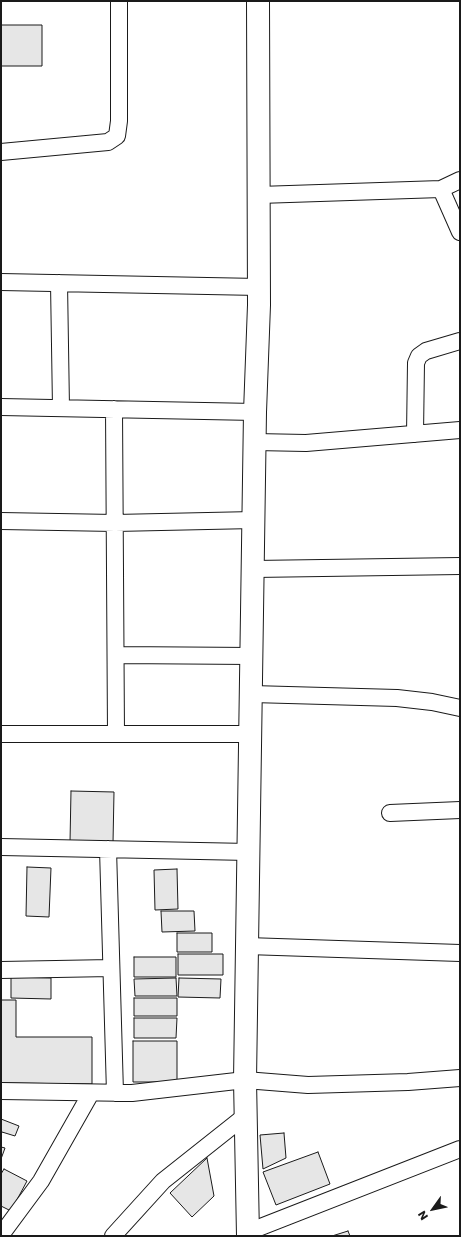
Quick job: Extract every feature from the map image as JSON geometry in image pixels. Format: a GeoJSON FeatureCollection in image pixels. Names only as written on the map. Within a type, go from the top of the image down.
{"type":"FeatureCollection","features":[{"type":"Feature","properties":{"kind":"street"},"geometry":{"type":"LineString","coordinates":[[1,152],[108,142],[117,136],[119,121],[119,1]]}},
{"type":"Feature","properties":{"kind":"street"},"geometry":{"type":"LineString","coordinates":[[258,1],[259,287],[255,412],[254,569],[245,1080],[248,1234],[460,1149]]}},
{"type":"Feature","properties":{"kind":"street"},"geometry":{"type":"LineString","coordinates":[[259,195],[441,189],[460,180]]}},
{"type":"Feature","properties":{"kind":"street"},"geometry":{"type":"LineString","coordinates":[[441,189],[460,232]]}},
{"type":"Feature","properties":{"kind":"street"},"geometry":{"type":"LineString","coordinates":[[1,282],[259,287]]}},
{"type":"Feature","properties":{"kind":"street"},"geometry":{"type":"LineString","coordinates":[[59,283],[61,408]]}},
{"type":"Feature","properties":{"kind":"street"},"geometry":{"type":"LineString","coordinates":[[415,434],[416,363],[419,356],[426,350],[460,341]]}},
{"type":"Feature","properties":{"kind":"street"},"geometry":{"type":"LineString","coordinates":[[1,407],[255,412]]}},
{"type":"Feature","properties":{"kind":"street"},"geometry":{"type":"LineString","coordinates":[[114,410],[116,734]]}},
{"type":"Feature","properties":{"kind":"street"},"geometry":{"type":"LineString","coordinates":[[255,442],[306,443],[460,430]]}},
{"type":"Feature","properties":{"kind":"street"},"geometry":{"type":"LineString","coordinates":[[1,521],[115,523],[254,520]]}},
{"type":"Feature","properties":{"kind":"street"},"geometry":{"type":"LineString","coordinates":[[254,569],[460,566]]}},
{"type":"Feature","properties":{"kind":"street"},"geometry":{"type":"LineString","coordinates":[[116,655],[252,656]]}},
{"type":"Feature","properties":{"kind":"street"},"geometry":{"type":"LineString","coordinates":[[252,694],[397,698],[432,702],[460,708]]}},
{"type":"Feature","properties":{"kind":"street"},"geometry":{"type":"LineString","coordinates":[[1,734],[251,734]]}},
{"type":"Feature","properties":{"kind":"street"},"geometry":{"type":"LineString","coordinates":[[390,813],[460,810]]}},
{"type":"Feature","properties":{"kind":"street"},"geometry":{"type":"LineString","coordinates":[[1,847],[249,852]]}},
{"type":"Feature","properties":{"kind":"street"},"geometry":{"type":"LineString","coordinates":[[108,849],[115,1093]]}},
{"type":"Feature","properties":{"kind":"street"},"geometry":{"type":"LineString","coordinates":[[247,946],[460,953]]}},
{"type":"Feature","properties":{"kind":"street"},"geometry":{"type":"LineString","coordinates":[[1,970],[111,968]]}},
{"type":"Feature","properties":{"kind":"street"},"geometry":{"type":"LineString","coordinates":[[1,1091],[132,1093],[245,1080],[308,1085],[408,1082],[460,1078]]}},
{"type":"Feature","properties":{"kind":"street"},"geometry":{"type":"LineString","coordinates":[[1,1235],[41,1181],[91,1093]]}},
{"type":"Feature","properties":{"kind":"street"},"geometry":{"type":"LineString","coordinates":[[113,1236],[163,1181],[246,1116]]}},
{"type":"Feature","properties":{"kind":"building"},"geometry":{"type":"Polygon","coordinates":[[[1,25],[42,25],[42,66],[1,66],[1,25]]]}},
{"type":"Feature","properties":{"kind":"building"},"geometry":{"type":"Polygon","coordinates":[[[71,791],[114,792],[113,843],[70,842],[71,791]]]}},
{"type":"Feature","properties":{"kind":"building"},"geometry":{"type":"Polygon","coordinates":[[[27,867],[51,868],[49,917],[26,916],[27,867]]]}},
{"type":"Feature","properties":{"kind":"building"},"geometry":{"type":"Polygon","coordinates":[[[177,869],[178,909],[155,910],[154,870],[177,869]]]}},
{"type":"Feature","properties":{"kind":"building"},"geometry":{"type":"Polygon","coordinates":[[[161,911],[194,911],[195,931],[162,932],[161,911]]]}},
{"type":"Feature","properties":{"kind":"building"},"geometry":{"type":"Polygon","coordinates":[[[177,933],[212,933],[212,952],[177,952],[177,933]]]}},
{"type":"Feature","properties":{"kind":"building"},"geometry":{"type":"Polygon","coordinates":[[[178,954],[223,954],[223,975],[178,975],[178,954]]]}},
{"type":"Feature","properties":{"kind":"building"},"geometry":{"type":"Polygon","coordinates":[[[134,957],[176,957],[176,977],[134,977],[134,957]]]}},
{"type":"Feature","properties":{"kind":"building"},"geometry":{"type":"Polygon","coordinates":[[[11,977],[51,978],[51,999],[11,998],[11,977]]]}},
{"type":"Feature","properties":{"kind":"building"},"geometry":{"type":"Polygon","coordinates":[[[176,978],[177,996],[135,996],[134,979],[176,978]]]}},
{"type":"Feature","properties":{"kind":"building"},"geometry":{"type":"Polygon","coordinates":[[[179,978],[221,979],[220,998],[178,997],[179,978]]]}},
{"type":"Feature","properties":{"kind":"building"},"geometry":{"type":"Polygon","coordinates":[[[134,998],[177,998],[177,1016],[134,1016],[134,998]]]}},
{"type":"Feature","properties":{"kind":"building"},"geometry":{"type":"Polygon","coordinates":[[[1,1000],[16,1000],[16,1037],[92,1037],[92,1084],[1,1083],[1,1000]]]}},
{"type":"Feature","properties":{"kind":"building"},"geometry":{"type":"Polygon","coordinates":[[[134,1018],[177,1018],[176,1038],[134,1038],[134,1018]]]}},
{"type":"Feature","properties":{"kind":"building"},"geometry":{"type":"Polygon","coordinates":[[[133,1041],[177,1041],[177,1082],[133,1082],[133,1041]]]}},
{"type":"Feature","properties":{"kind":"building"},"geometry":{"type":"Polygon","coordinates":[[[1,1119],[19,1126],[15,1136],[2,1132],[1,1135],[1,1119]]]}},
{"type":"Feature","properties":{"kind":"building"},"geometry":{"type":"Polygon","coordinates":[[[284,1133],[286,1158],[263,1169],[260,1135],[284,1133]]]}},
{"type":"Feature","properties":{"kind":"building"},"geometry":{"type":"Polygon","coordinates":[[[1,1147],[5,1148],[1,1159],[1,1147]]]}},
{"type":"Feature","properties":{"kind":"building"},"geometry":{"type":"Polygon","coordinates":[[[318,1152],[330,1184],[276,1205],[263,1172],[318,1152]]]}},
{"type":"Feature","properties":{"kind":"building"},"geometry":{"type":"Polygon","coordinates":[[[207,1158],[214,1196],[192,1217],[170,1193],[207,1158]]]}},
{"type":"Feature","properties":{"kind":"building"},"geometry":{"type":"Polygon","coordinates":[[[4,1169],[27,1181],[11,1211],[1,1206],[1,1174],[4,1169]]]}},
{"type":"Feature","properties":{"kind":"building"},"geometry":{"type":"Polygon","coordinates":[[[348,1231],[350,1236],[332,1236],[348,1231]]]}}]}
